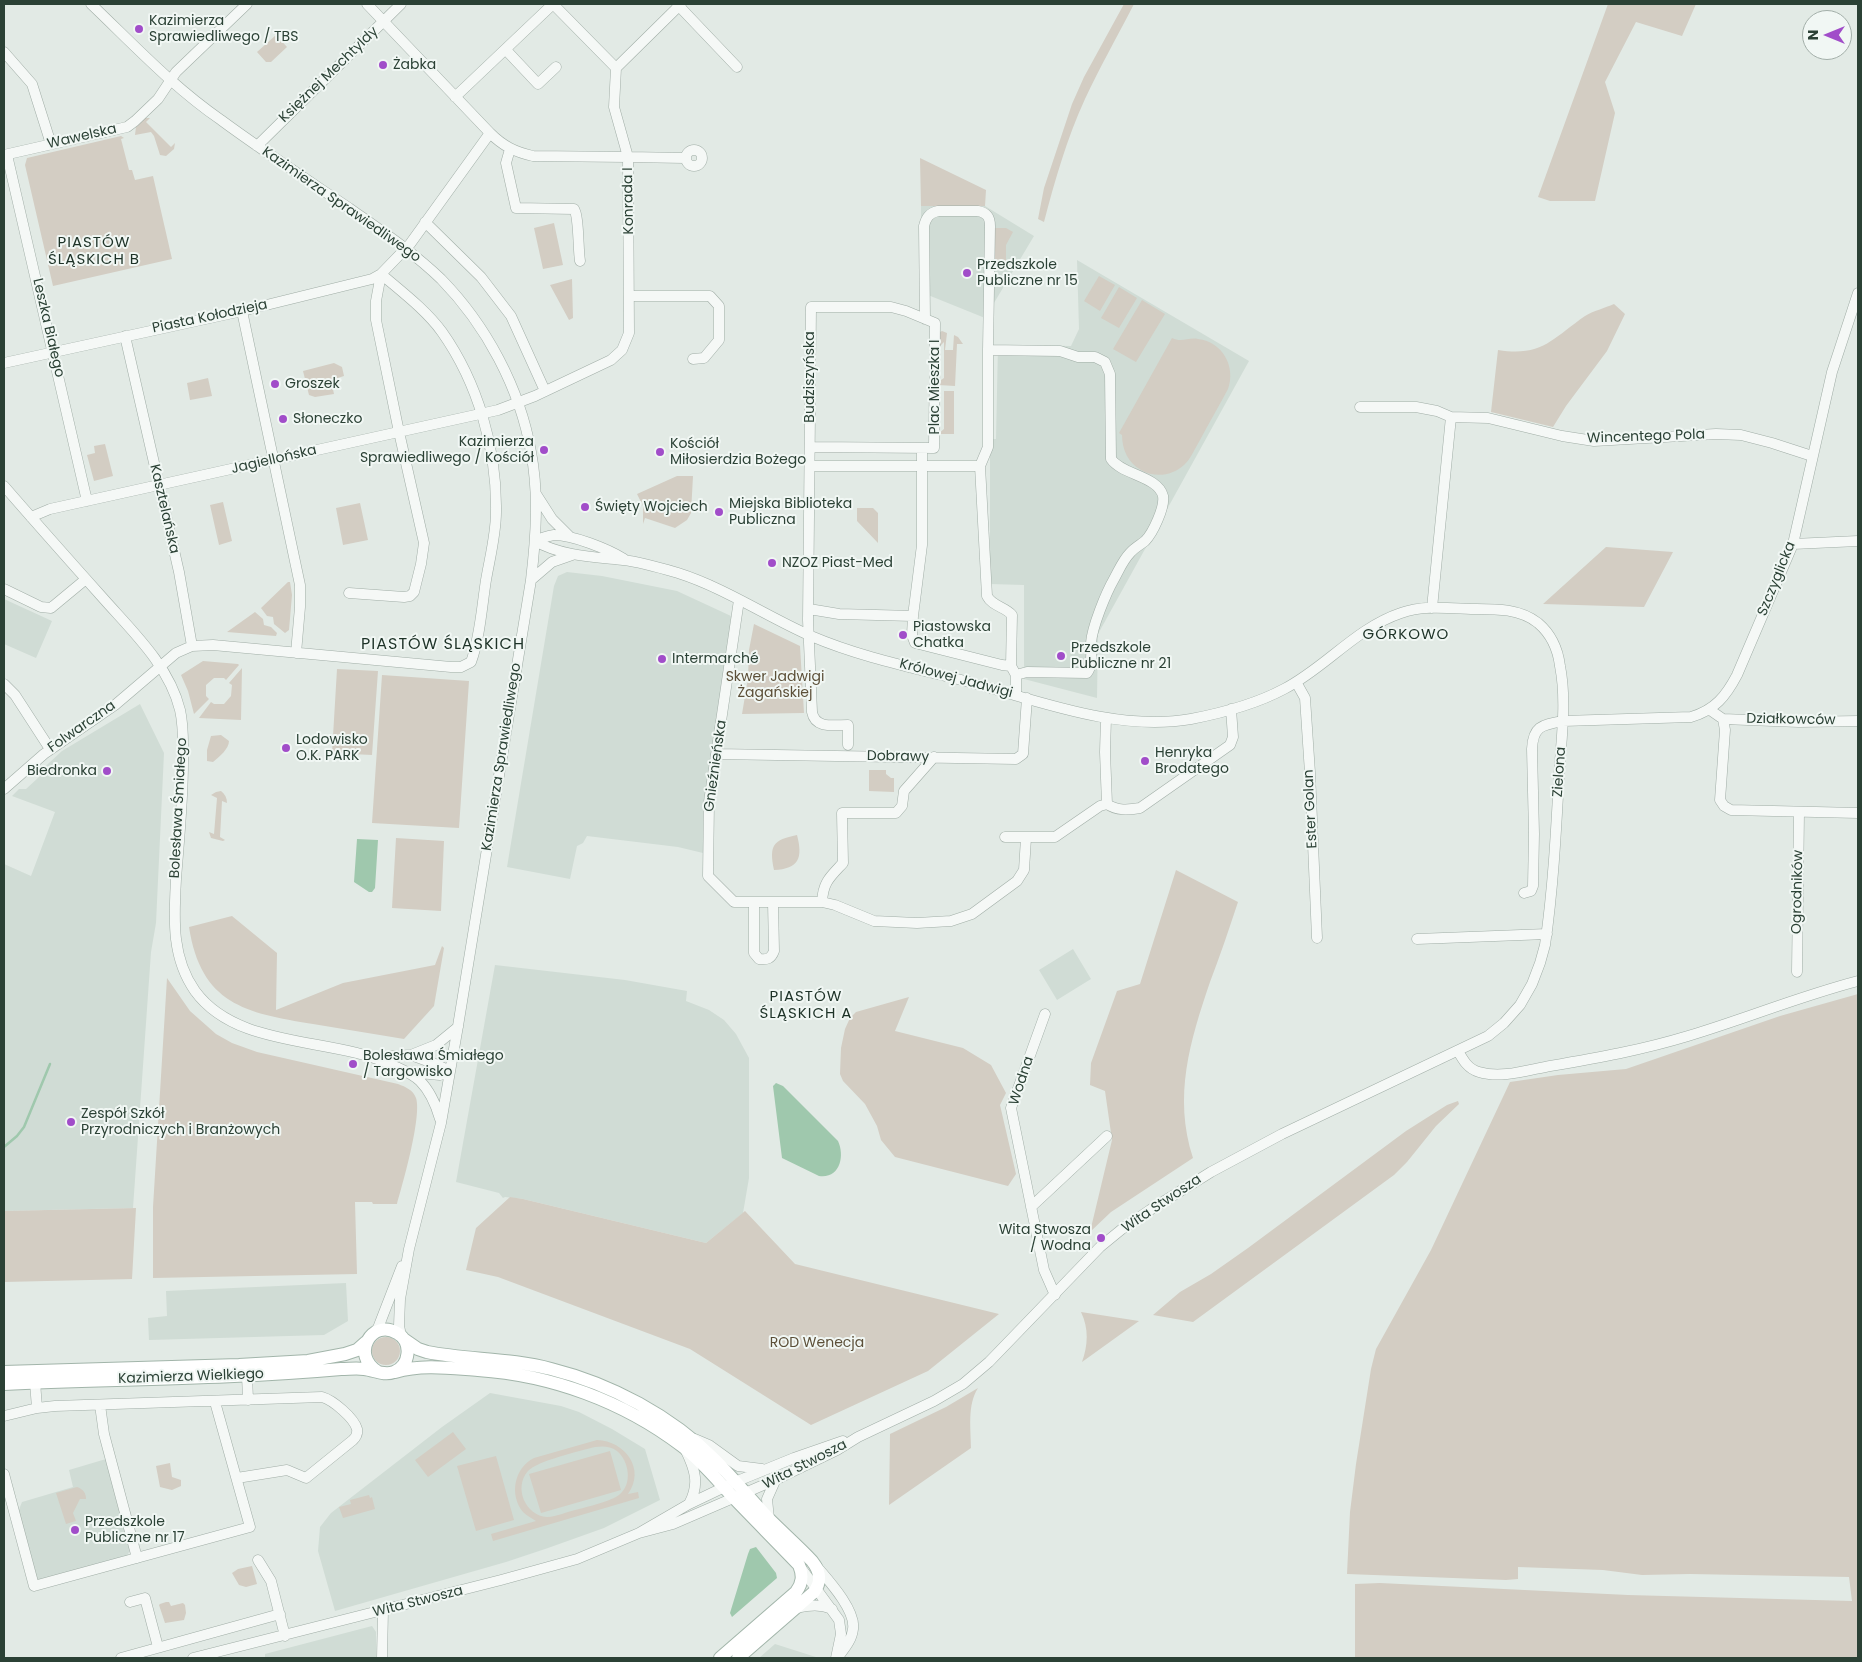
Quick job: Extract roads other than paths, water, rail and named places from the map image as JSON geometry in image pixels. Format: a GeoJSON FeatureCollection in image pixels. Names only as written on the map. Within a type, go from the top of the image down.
{"type":"FeatureCollection","features":[{"type":"Feature","properties":{"kind":"main road"},"geometry":{"type":"LineString","coordinates":[[685,1441],[650,1410],[573,1375],[524,1363],[427,1352],[418,1349],[390,1330],[384,1330],[370,1338],[364,1354],[369,1365],[378,1372],[389,1373],[412,1367],[448,1367],[493,1371],[541,1380],[590,1394],[685,1441],[714,1459],[730,1485],[799,1565],[802,1580],[796,1592],[720,1658]]}},
{"type":"Feature","properties":{"kind":"main road","name":"Kazimierza Wielkiego"},"geometry":{"type":"LineString","coordinates":[[4,1372],[239,1365],[308,1361],[357,1350],[370,1338]]}},
{"type":"Feature","properties":{"kind":"main road"},"geometry":{"type":"LineString","coordinates":[[395,1372],[404,1364],[407,1358],[408,1346],[403,1338]]}},
{"type":"Feature","properties":{"kind":"main road","name":"Kazimierza Wielkiego"},"geometry":{"type":"LineString","coordinates":[[4,1384],[247,1375],[350,1369],[378,1372]]}},
{"type":"Feature","properties":{"kind":"main road"},"geometry":{"type":"LineString","coordinates":[[738,1658],[794,1609],[816,1585],[818,1568],[769,1519],[740,1496]]}},
{"type":"Feature","properties":{"kind":"street","name":"Kazimierza Sprawiedliwego"},"geometry":{"type":"LineString","coordinates":[[91,4],[171,80],[219,120],[406,249],[440,278],[481,328],[496,354],[518,404],[532,453],[535,493],[535,541],[531,580],[441,1123],[409,1249],[399,1307],[399,1326],[403,1338]]}},
{"type":"Feature","properties":{"kind":"street","name":"Wawelska"},"geometry":{"type":"LineString","coordinates":[[5,155],[127,127],[158,100],[184,64],[247,4]]}},
{"type":"Feature","properties":{"kind":"street","name":"Konrada I"},"geometry":{"type":"LineString","coordinates":[[367,4],[490,133],[510,149],[533,156],[628,157],[629,333],[622,350],[611,360],[518,404]]}},
{"type":"Feature","properties":{"kind":"street","name":"Księżnej Mechtyldy"},"geometry":{"type":"LineString","coordinates":[[257,146],[401,4]]}},
{"type":"Feature","properties":{"kind":"street"},"geometry":{"type":"LineString","coordinates":[[455,97],[553,4],[616,68]]}},
{"type":"Feature","properties":{"kind":"street"},"geometry":{"type":"LineString","coordinates":[[685,158],[628,157],[614,107],[616,68],[679,5],[737,67]]}},
{"type":"Feature","properties":{"kind":"street"},"geometry":{"type":"LineString","coordinates":[[506,50],[538,84],[556,67]]}},
{"type":"Feature","properties":{"kind":"street"},"geometry":{"type":"LineString","coordinates":[[4,52],[32,84],[51,144]]}},
{"type":"Feature","properties":{"kind":"street"},"geometry":{"type":"LineString","coordinates":[[406,249],[490,133]]}},
{"type":"Feature","properties":{"kind":"street"},"geometry":{"type":"LineString","coordinates":[[510,149],[506,162],[516,208],[574,209],[577,216],[577,242],[580,261]]}},
{"type":"Feature","properties":{"kind":"street","name":"Leszka Białego"},"geometry":{"type":"LineString","coordinates":[[5,155],[87,501]]}},
{"type":"Feature","properties":{"kind":"street"},"geometry":{"type":"LineString","coordinates":[[925,318],[924,226],[928,216],[932,212],[938,211],[978,211],[984,213],[990,220],[988,447],[980,466],[988,600],[1012,615],[1014,670],[1021,697]]}},
{"type":"Feature","properties":{"kind":"street"},"geometry":{"type":"LineString","coordinates":[[425,222],[481,277],[511,316],[545,391]]}},
{"type":"Feature","properties":{"kind":"street","name":"Piasta Kołodzieja"},"geometry":{"type":"LineString","coordinates":[[4,363],[363,283],[381,274],[406,249]]}},
{"type":"Feature","properties":{"kind":"street"},"geometry":{"type":"LineString","coordinates":[[160,666],[176,653],[192,646],[213,645],[452,667],[461,667],[471,662],[496,514],[492,456],[482,413],[459,358],[442,331],[430,317],[381,274]]}},
{"type":"Feature","properties":{"kind":"street"},"geometry":{"type":"LineString","coordinates":[[349,593],[410,596],[414,592],[424,543],[399,432],[375,311],[381,274]]}},
{"type":"Feature","properties":{"kind":"street","name":"Szczyglicka"},"geometry":{"type":"LineString","coordinates":[[1710,710],[1721,701],[1737,675],[1792,544],[1832,372],[1858,293]]}},
{"type":"Feature","properties":{"kind":"street"},"geometry":{"type":"LineString","coordinates":[[629,296],[710,296],[719,306],[719,340],[704,358],[693,359]]}},
{"type":"Feature","properties":{"kind":"street","name":"Budziszyńska"},"geometry":{"type":"LineString","coordinates":[[848,745],[848,726],[820,724],[813,718],[809,635],[810,307],[891,308],[906,311],[935,323]]}},
{"type":"Feature","properties":{"kind":"street"},"geometry":{"type":"LineString","coordinates":[[242,311],[300,585],[296,653]]}},
{"type":"Feature","properties":{"kind":"street","name":"Plac Mieszka I"},"geometry":{"type":"LineString","coordinates":[[811,447],[934,448],[935,323]]}},
{"type":"Feature","properties":{"kind":"street","name":"Kasztelańska"},"geometry":{"type":"LineString","coordinates":[[125,336],[179,572],[192,646]]}},
{"type":"Feature","properties":{"kind":"street"},"geometry":{"type":"LineString","coordinates":[[922,448],[922,545],[913,616],[912,635],[915,643],[1002,665],[1014,670],[1087,673],[1091,666],[1091,641],[1094,630],[1113,581],[1132,550],[1146,540],[1160,515],[1163,497],[1158,486],[1111,459],[1110,374],[1105,362],[1095,358],[1078,357],[1060,351],[988,350]]}},
{"type":"Feature","properties":{"kind":"street","name":"Jagiellońska"},"geometry":{"type":"LineString","coordinates":[[30,517],[39,512],[518,404]]}},
{"type":"Feature","properties":{"kind":"street","name":"Wincentego Pola"},"geometry":{"type":"LineString","coordinates":[[1360,407],[1416,407],[1437,411],[1451,417],[1488,418],[1562,436],[1594,441],[1716,434],[1742,435],[1812,456]]}},
{"type":"Feature","properties":{"kind":"street"},"geometry":{"type":"LineString","coordinates":[[1432,608],[1451,417]]}},
{"type":"Feature","properties":{"kind":"street"},"geometry":{"type":"LineString","coordinates":[[810,466],[980,466]]}},
{"type":"Feature","properties":{"kind":"street","name":"Bolesława Śmiałego"},"geometry":{"type":"LineString","coordinates":[[4,486],[160,666],[172,686],[183,722],[183,773],[174,912],[175,936],[178,958],[185,976],[196,993],[213,1011],[233,1023],[269,1034],[376,1057],[404,1071],[420,1081],[427,1090],[434,1101],[441,1123]]}},
{"type":"Feature","properties":{"kind":"street"},"geometry":{"type":"LineString","coordinates":[[535,493],[558,526],[574,539]]}},
{"type":"Feature","properties":{"kind":"street","name":"Królowej Jadwigi"},"geometry":{"type":"LineString","coordinates":[[535,541],[554,535],[574,539],[611,552],[625,560]]}},
{"type":"Feature","properties":{"kind":"street","name":"Królowej Jadwigi"},"geometry":{"type":"LineString","coordinates":[[535,541],[548,548],[605,559],[625,560],[680,574],[739,600],[809,635],[854,651],[1021,697],[1106,718],[1124,721],[1175,721],[1231,710],[1265,698],[1296,682]]}},
{"type":"Feature","properties":{"kind":"street"},"geometry":{"type":"LineString","coordinates":[[1792,544],[1858,542]]}},
{"type":"Feature","properties":{"kind":"street"},"geometry":{"type":"LineString","coordinates":[[531,580],[552,562],[577,554]]}},
{"type":"Feature","properties":{"kind":"street"},"geometry":{"type":"LineString","coordinates":[[4,589],[41,607],[51,608],[86,579]]}},
{"type":"Feature","properties":{"kind":"street","name":"Gnieźnieńska"},"geometry":{"type":"LineString","coordinates":[[739,600],[708,812],[708,876],[734,902],[822,902],[835,905],[874,921],[951,921],[972,914],[1017,881],[1024,870],[1026,838]]}},
{"type":"Feature","properties":{"kind":"street","name":"Zielona"},"geometry":{"type":"LineString","coordinates":[[1296,682],[1348,642],[1375,625],[1400,613],[1432,608],[1507,611],[1529,618],[1542,626],[1552,640],[1560,664],[1563,721],[1547,934],[1540,963],[1532,984],[1520,1004],[1504,1023]]}},
{"type":"Feature","properties":{"kind":"street"},"geometry":{"type":"LineString","coordinates":[[809,609],[839,614],[913,616]]}},
{"type":"Feature","properties":{"kind":"street","name":"Folwarczna"},"geometry":{"type":"LineString","coordinates":[[4,789],[50,749],[114,705],[160,666]]}},
{"type":"Feature","properties":{"kind":"street","name":"Ester Golan"},"geometry":{"type":"LineString","coordinates":[[1296,682],[1305,698],[1317,938]]}},
{"type":"Feature","properties":{"kind":"street"},"geometry":{"type":"LineString","coordinates":[[4,684],[15,695],[50,749]]}},
{"type":"Feature","properties":{"kind":"street","name":"Dobrawy"},"geometry":{"type":"LineString","coordinates":[[716,754],[1016,758],[1023,754],[1021,697]]}},
{"type":"Feature","properties":{"kind":"street"},"geometry":{"type":"LineString","coordinates":[[1107,804],[1114,809],[1132,810],[1140,808],[1230,745],[1233,737],[1231,710]]}},
{"type":"Feature","properties":{"kind":"street"},"geometry":{"type":"LineString","coordinates":[[1524,893],[1531,891],[1534,872],[1533,737],[1536,730],[1542,726],[1563,721],[1680,718],[1710,710],[1723,719],[1720,800],[1724,806],[1730,810],[1858,812]]}},
{"type":"Feature","properties":{"kind":"street"},"geometry":{"type":"LineString","coordinates":[[1106,718],[1107,804]]}},
{"type":"Feature","properties":{"kind":"street","name":"Działkowców"},"geometry":{"type":"LineString","coordinates":[[1723,719],[1799,722],[1858,721]]}},
{"type":"Feature","properties":{"kind":"street"},"geometry":{"type":"LineString","coordinates":[[822,902],[822,890],[825,883],[843,863],[842,813],[896,813],[902,806],[904,791],[934,757]]}},
{"type":"Feature","properties":{"kind":"street"},"geometry":{"type":"LineString","coordinates":[[1006,837],[1055,837],[1100,806],[1107,804]]}},
{"type":"Feature","properties":{"kind":"street","name":"Ogrodników"},"geometry":{"type":"LineString","coordinates":[[1797,972],[1799,812]]}},
{"type":"Feature","properties":{"kind":"street"},"geometry":{"type":"LineString","coordinates":[[754,902],[754,953],[759,959],[766,960],[772,957],[774,951],[773,902]]}},
{"type":"Feature","properties":{"kind":"street"},"geometry":{"type":"LineString","coordinates":[[1417,939],[1547,934]]}},
{"type":"Feature","properties":{"kind":"street"},"geometry":{"type":"LineString","coordinates":[[1458,1051],[1467,1065],[1474,1070],[1480,1073],[1504,1074],[1634,1052],[1690,1036],[1817,992],[1858,981]]}},
{"type":"Feature","properties":{"kind":"street","name":"Wodna"},"geometry":{"type":"LineString","coordinates":[[1045,1014],[1011,1108],[1044,1270],[1055,1295]]}},
{"type":"Feature","properties":{"kind":"street","name":"Wita Stwosza"},"geometry":{"type":"LineString","coordinates":[[639,1533],[667,1526],[775,1480],[837,1450],[858,1437],[934,1401],[963,1384],[989,1362],[1100,1248],[1122,1229],[1210,1172],[1314,1119],[1488,1036],[1504,1023]]}},
{"type":"Feature","properties":{"kind":"street","name":"Bolesława Śmiałego"},"geometry":{"type":"LineString","coordinates":[[376,1057],[411,1055],[436,1045],[458,1026]]}},
{"type":"Feature","properties":{"kind":"street","name":"Bolesława Śmiałego"},"geometry":{"type":"LineString","coordinates":[[411,1055],[450,1071]]}},
{"type":"Feature","properties":{"kind":"street","name":"Bolesława Śmiałego"},"geometry":{"type":"LineString","coordinates":[[404,1071],[440,1075],[450,1071]]}},
{"type":"Feature","properties":{"kind":"street"},"geometry":{"type":"LineString","coordinates":[[1031,1207],[1107,1136]]}},
{"type":"Feature","properties":{"kind":"street","name":"Kazimierza Sprawiedliwego"},"geometry":{"type":"LineString","coordinates":[[370,1338],[378,1328],[409,1249]]}},
{"type":"Feature","properties":{"kind":"street"},"geometry":{"type":"LineString","coordinates":[[247,1375],[248,1400]]}},
{"type":"Feature","properties":{"kind":"street"},"geometry":{"type":"LineString","coordinates":[[35,1382],[36,1408]]}},
{"type":"Feature","properties":{"kind":"street"},"geometry":{"type":"LineString","coordinates":[[4,1416],[36,1408],[55,1406],[322,1397],[331,1400],[342,1410],[357,1430],[357,1436],[306,1478],[287,1470],[237,1478]]}},
{"type":"Feature","properties":{"kind":"street"},"geometry":{"type":"LineString","coordinates":[[4,1474],[34,1586],[250,1527],[215,1402]]}},
{"type":"Feature","properties":{"kind":"street"},"geometry":{"type":"LineString","coordinates":[[100,1405],[104,1434],[137,1558]]}},
{"type":"Feature","properties":{"kind":"street","name":"Wita Stwosza"},"geometry":{"type":"LineString","coordinates":[[197,1658],[577,1559],[639,1533],[689,1504],[765,1469],[858,1437]]}},
{"type":"Feature","properties":{"kind":"street"},"geometry":{"type":"LineString","coordinates":[[689,1504],[694,1496],[696,1480],[685,1441],[709,1445],[738,1466],[765,1469]]}},
{"type":"Feature","properties":{"kind":"street"},"geometry":{"type":"LineString","coordinates":[[769,1519],[766,1499],[775,1480]]}},
{"type":"Feature","properties":{"kind":"street"},"geometry":{"type":"LineString","coordinates":[[258,1560],[271,1582],[285,1636]]}},
{"type":"Feature","properties":{"kind":"street"},"geometry":{"type":"LineString","coordinates":[[799,1565],[816,1585],[832,1609],[840,1626],[840,1641],[836,1658]]}},
{"type":"Feature","properties":{"kind":"street"},"geometry":{"type":"LineString","coordinates":[[818,1568],[850,1612],[854,1628],[847,1644],[836,1658]]}},
{"type":"Feature","properties":{"kind":"street"},"geometry":{"type":"LineString","coordinates":[[796,1592],[806,1586],[816,1585],[825,1586],[838,1595]]}},
{"type":"Feature","properties":{"kind":"street"},"geometry":{"type":"LineString","coordinates":[[130,1602],[145,1598],[158,1647]]}},
{"type":"Feature","properties":{"kind":"street"},"geometry":{"type":"LineString","coordinates":[[794,1609],[812,1605],[832,1609]]}},
{"type":"Feature","properties":{"kind":"street"},"geometry":{"type":"LineString","coordinates":[[382,1658],[383,1610]]}},
{"type":"Feature","properties":{"kind":"street"},"geometry":{"type":"LineString","coordinates":[[121,1658],[280,1614]]}},
{"type":"Feature","properties":{"kind":"street"},"geometry":{"type":"LineString","coordinates":[[197,1638],[197,1658]]}},
{"type":"Feature","properties":{"kind":"waterway"},"geometry":{"type":"LineString","coordinates":[[4,1147],[24,1127],[50,1064]]}},
{"type":"Feature","properties":{"kind":"place","name":"Kazimierza Sprawiedliwego / TBS"},"geometry":{"type":"Point","coordinates":[139,29]}},
{"type":"Feature","properties":{"kind":"place","name":"Żabka"},"geometry":{"type":"Point","coordinates":[383,65]}},
{"type":"Feature","properties":{"kind":"place","name":"Przedszkole Publiczne nr 15"},"geometry":{"type":"Point","coordinates":[967,273]}},
{"type":"Feature","properties":{"kind":"place","name":"Groszek"},"geometry":{"type":"Point","coordinates":[275,384]}},
{"type":"Feature","properties":{"kind":"place","name":"Słoneczko"},"geometry":{"type":"Point","coordinates":[283,419]}},
{"type":"Feature","properties":{"kind":"place","name":"Kazimierza Sprawiedliwego / Kościół"},"geometry":{"type":"Point","coordinates":[544,450]}},
{"type":"Feature","properties":{"kind":"place","name":"Kościół Miłosierdzia Bożego"},"geometry":{"type":"Point","coordinates":[660,452]}},
{"type":"Feature","properties":{"kind":"place","name":"Święty Wojciech"},"geometry":{"type":"Point","coordinates":[585,507]}},
{"type":"Feature","properties":{"kind":"place","name":"Miejska Biblioteka Publiczna"},"geometry":{"type":"Point","coordinates":[719,512]}},
{"type":"Feature","properties":{"kind":"place","name":"NZOZ Piast-Med"},"geometry":{"type":"Point","coordinates":[772,563]}},
{"type":"Feature","properties":{"kind":"place","name":"Piastowska Chatka"},"geometry":{"type":"Point","coordinates":[903,635]}},
{"type":"Feature","properties":{"kind":"place","name":"Przedszkole Publiczne nr 21"},"geometry":{"type":"Point","coordinates":[1061,656]}},
{"type":"Feature","properties":{"kind":"place","name":"Intermarché"},"geometry":{"type":"Point","coordinates":[662,659]}},
{"type":"Feature","properties":{"kind":"place","name":"Lodowisko O.K. PARK"},"geometry":{"type":"Point","coordinates":[286,748]}},
{"type":"Feature","properties":{"kind":"place","name":"Henryka Brodatego"},"geometry":{"type":"Point","coordinates":[1145,761]}},
{"type":"Feature","properties":{"kind":"place","name":"Biedronka"},"geometry":{"type":"Point","coordinates":[107,771]}},
{"type":"Feature","properties":{"kind":"place","name":"Bolesława Śmiałego / Targowisko"},"geometry":{"type":"Point","coordinates":[353,1064]}},
{"type":"Feature","properties":{"kind":"place","name":"Zespół Szkół Przyrodniczych i Branżowych"},"geometry":{"type":"Point","coordinates":[71,1122]}},
{"type":"Feature","properties":{"kind":"place","name":"Wita Stwosza / Wodna"},"geometry":{"type":"Point","coordinates":[1101,1238]}},
{"type":"Feature","properties":{"kind":"place","name":"Przedszkole Publiczne nr 17"},"geometry":{"type":"Point","coordinates":[75,1530]}},
{"type":"Feature","properties":{"kind":"district","name":"PIASTÓW ŚLĄSKICH B"},"geometry":{"type":"Point","coordinates":[94,252]}},
{"type":"Feature","properties":{"kind":"district","name":"GÓRKOWO"},"geometry":{"type":"Point","coordinates":[1406,635]}},
{"type":"Feature","properties":{"kind":"district","name":"PIASTÓW ŚLĄSKICH"},"geometry":{"type":"Point","coordinates":[443,645]}},
{"type":"Feature","properties":{"kind":"district","name":"PIASTÓW ŚLĄSKICH A"},"geometry":{"type":"Point","coordinates":[806,1006]}},
{"type":"Feature","properties":{"kind":"park label","name":"Skwer Jadwigi Żagańskiej"},"geometry":{"type":"Point","coordinates":[775,686]}},
{"type":"Feature","properties":{"kind":"park label","name":"ROD Wenecja"},"geometry":{"type":"Point","coordinates":[817,1343]}}]}
